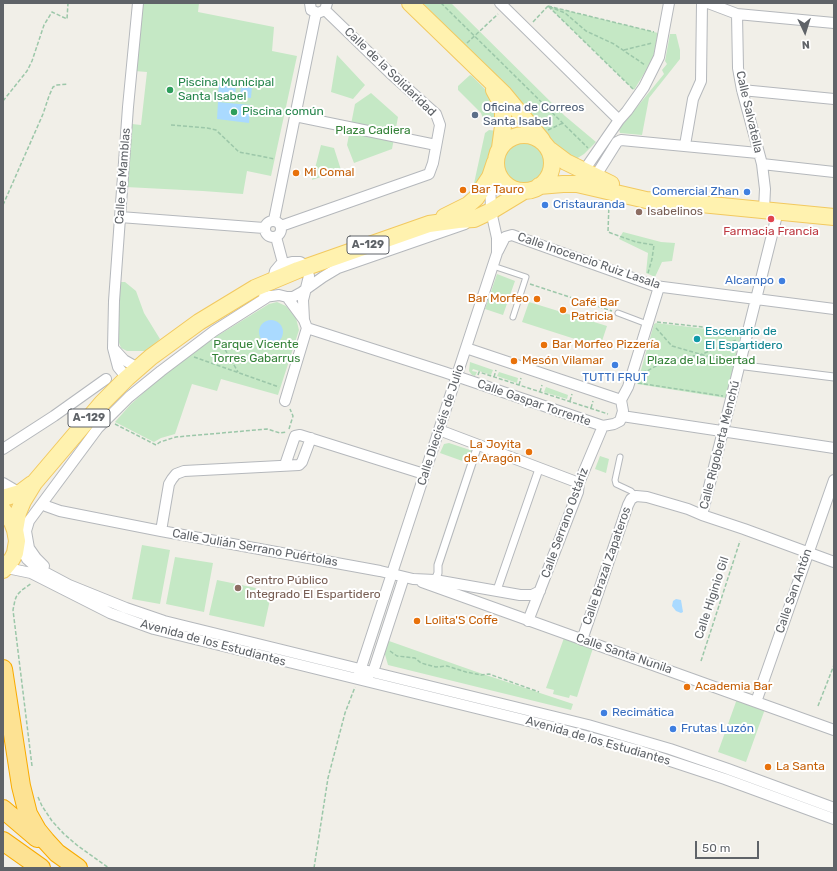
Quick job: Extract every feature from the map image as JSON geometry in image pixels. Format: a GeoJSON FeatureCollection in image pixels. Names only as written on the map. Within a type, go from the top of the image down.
{"type":"FeatureCollection","features":[{"type":"Feature","properties":{"kind":"highway"},"geometry":{"type":"LineString","coordinates":[[3,669],[25,805],[28,814],[38,830],[57,853]]}},
{"type":"Feature","properties":{"kind":"highway"},"geometry":{"type":"LineString","coordinates":[[3,809],[25,829],[78,868]]}},
{"type":"Feature","properties":{"kind":"highway"},"geometry":{"type":"LineString","coordinates":[[3,840],[41,868]]}},
{"type":"Feature","properties":{"kind":"main road"},"geometry":{"type":"LineString","coordinates":[[410,3],[504,94],[543,142],[566,162],[618,188],[670,201]]}},
{"type":"Feature","properties":{"kind":"main road"},"geometry":{"type":"LineString","coordinates":[[488,80],[501,103],[503,113],[503,126],[498,155],[500,177],[505,184],[513,188],[524,191],[539,186],[578,184],[646,200],[834,216]]}},
{"type":"Feature","properties":{"kind":"main road"},"geometry":{"type":"LineString","coordinates":[[498,155],[506,141],[513,136],[522,134],[531,135],[543,142],[552,161],[548,178],[539,186]]}},
{"type":"Feature","properties":{"kind":"main road","name":"A-129"},"geometry":{"type":"LineString","coordinates":[[5,569],[15,553],[20,540],[18,513],[23,501],[34,484],[102,403],[133,374],[180,335],[256,288],[277,293],[307,267],[429,224],[468,205],[480,193],[490,177],[498,155]]}},
{"type":"Feature","properties":{"kind":"main road","name":"A-129"},"geometry":{"type":"LineString","coordinates":[[429,224],[474,219],[491,211],[524,191]]}},
{"type":"Feature","properties":{"kind":"main road","name":"A-129"},"geometry":{"type":"LineString","coordinates":[[3,498],[20,492],[34,484]]}},
{"type":"Feature","properties":{"kind":"main road"},"geometry":{"type":"LineString","coordinates":[[3,510],[12,522],[20,540]]}},
{"type":"Feature","properties":{"kind":"street","name":"Calle de Mamblas"},"geometry":{"type":"LineString","coordinates":[[133,374],[118,368],[113,348],[114,301],[120,217],[128,107],[138,3]]}},
{"type":"Feature","properties":{"kind":"street","name":"Calle de la Solidaridad"},"geometry":{"type":"LineString","coordinates":[[277,223],[429,174],[440,125],[436,114],[322,9],[311,10],[310,3]]}},
{"type":"Feature","properties":{"kind":"street"},"geometry":{"type":"LineString","coordinates":[[589,174],[619,120],[640,93],[659,57],[669,3]]}},
{"type":"Feature","properties":{"kind":"street"},"geometry":{"type":"LineString","coordinates":[[684,145],[693,99],[701,81],[702,3]]}},
{"type":"Feature","properties":{"kind":"street"},"geometry":{"type":"LineString","coordinates":[[708,3],[737,14],[834,23]]}},
{"type":"Feature","properties":{"kind":"street"},"geometry":{"type":"LineString","coordinates":[[502,5],[619,120]]}},
{"type":"Feature","properties":{"kind":"street"},"geometry":{"type":"LineString","coordinates":[[277,223],[266,223],[264,228],[268,236],[276,237],[280,234],[277,223],[294,116],[322,9]]}},
{"type":"Feature","properties":{"kind":"street","name":"Calle Salvatella"},"geometry":{"type":"LineString","coordinates":[[737,14],[738,68],[742,90],[762,164],[765,188],[771,211]]}},
{"type":"Feature","properties":{"kind":"street"},"geometry":{"type":"LineString","coordinates":[[742,90],[834,99]]}},
{"type":"Feature","properties":{"kind":"street"},"geometry":{"type":"LineString","coordinates":[[294,116],[436,145]]}},
{"type":"Feature","properties":{"kind":"street"},"geometry":{"type":"LineString","coordinates":[[589,174],[617,142],[627,139],[758,153]]}},
{"type":"Feature","properties":{"kind":"street"},"geometry":{"type":"LineString","coordinates":[[762,164],[834,172]]}},
{"type":"Feature","properties":{"kind":"street","name":"Calle Dieciséis de Julio"},"geometry":{"type":"LineString","coordinates":[[360,669],[497,253],[497,238],[491,211],[490,177]]}},
{"type":"Feature","properties":{"kind":"street","name":"Calle Rigoberta Menchú"},"geometry":{"type":"LineString","coordinates":[[702,516],[724,431],[745,335],[757,299],[771,211]]}},
{"type":"Feature","properties":{"kind":"street"},"geometry":{"type":"LineString","coordinates":[[120,217],[264,228]]}},
{"type":"Feature","properties":{"kind":"street"},"geometry":{"type":"LineString","coordinates":[[20,540],[26,537],[27,526],[32,516],[106,419],[129,397],[214,331],[277,293],[298,295],[306,288],[338,268],[459,227],[474,219]]}},
{"type":"Feature","properties":{"kind":"street","name":"Calle Inocencio Ruiz Lasala"},"geometry":{"type":"LineString","coordinates":[[497,253],[506,235],[512,235],[659,287],[834,309]]}},
{"type":"Feature","properties":{"kind":"street"},"geometry":{"type":"LineString","coordinates":[[276,237],[283,263]]}},
{"type":"Feature","properties":{"kind":"street"},"geometry":{"type":"LineString","coordinates":[[285,401],[305,324],[303,304],[309,276],[307,267],[303,263],[283,263],[276,269],[277,293],[305,324]]}},
{"type":"Feature","properties":{"kind":"street"},"geometry":{"type":"LineString","coordinates":[[659,287],[651,324],[628,387],[621,400],[622,416],[834,448]]}},
{"type":"Feature","properties":{"kind":"street","name":"Calle Gaspar Torrente"},"geometry":{"type":"LineString","coordinates":[[305,324],[603,426],[617,422],[622,416]]}},
{"type":"Feature","properties":{"kind":"street"},"geometry":{"type":"LineString","coordinates":[[113,348],[124,360],[133,374]]}},
{"type":"Feature","properties":{"kind":"street"},"geometry":{"type":"LineString","coordinates":[[466,348],[621,400]]}},
{"type":"Feature","properties":{"kind":"street"},"geometry":{"type":"LineString","coordinates":[[745,366],[834,377]]}},
{"type":"Feature","properties":{"kind":"street"},"geometry":{"type":"LineString","coordinates":[[3,448],[54,416],[106,379]]}},
{"type":"Feature","properties":{"kind":"street","name":"Calle Serrano Ostáriz"},"geometry":{"type":"LineString","coordinates":[[528,621],[578,492],[579,482],[603,426]]}},
{"type":"Feature","properties":{"kind":"street"},"geometry":{"type":"LineString","coordinates":[[439,430],[579,482]]}},
{"type":"Feature","properties":{"kind":"street"},"geometry":{"type":"LineString","coordinates":[[285,465],[295,436],[300,435],[424,474]]}},
{"type":"Feature","properties":{"kind":"street"},"geometry":{"type":"LineString","coordinates":[[161,531],[170,481],[179,472],[299,464],[302,462],[310,438]]}},
{"type":"Feature","properties":{"kind":"street"},"geometry":{"type":"LineString","coordinates":[[435,580],[438,573],[438,565],[478,445]]}},
{"type":"Feature","properties":{"kind":"street"},"geometry":{"type":"LineString","coordinates":[[497,590],[538,472],[541,468]]}},
{"type":"Feature","properties":{"kind":"street","name":"Calle San Antón"},"geometry":{"type":"LineString","coordinates":[[756,702],[834,480]]}},
{"type":"Feature","properties":{"kind":"street"},"geometry":{"type":"LineString","coordinates":[[3,483],[20,492]]}},
{"type":"Feature","properties":{"kind":"street"},"geometry":{"type":"LineString","coordinates":[[636,496],[647,497],[688,509],[702,516],[744,529],[834,562]]}},
{"type":"Feature","properties":{"kind":"street","name":"Calle Brazal Zapateros"},"geometry":{"type":"LineString","coordinates":[[582,640],[628,505],[631,499],[636,496]]}},
{"type":"Feature","properties":{"kind":"street","name":"Calle Julián Serrano Puértolas"},"geometry":{"type":"LineString","coordinates":[[43,502],[46,506],[60,511],[392,573],[409,578],[435,580],[527,595],[540,591]]}},
{"type":"Feature","properties":{"kind":"street","name":"Avenida de los Estudiantes"},"geometry":{"type":"LineString","coordinates":[[20,540],[39,562],[102,598]]}},
{"type":"Feature","properties":{"kind":"street","name":"Avenida de los Estudiantes"},"geometry":{"type":"LineString","coordinates":[[20,540],[27,559],[37,568],[69,585],[157,619],[588,725],[728,769],[834,808]]}},
{"type":"Feature","properties":{"kind":"street","name":"Avenida de los Estudiantes"},"geometry":{"type":"LineString","coordinates":[[5,569],[31,573],[80,599],[139,625],[354,685],[549,726],[637,750],[725,779],[834,820]]}},
{"type":"Feature","properties":{"kind":"street"},"geometry":{"type":"LineString","coordinates":[[354,685],[373,672],[382,644],[409,578]]}},
{"type":"Feature","properties":{"kind":"street","name":"Calle Santa Nunila"},"geometry":{"type":"LineString","coordinates":[[409,578],[834,730]]}},
{"type":"Feature","properties":{"kind":"street"},"geometry":{"type":"LineString","coordinates":[[354,685],[360,669]]}},
{"type":"Feature","properties":{"kind":"lane"},"geometry":{"type":"LineString","coordinates":[[493,266],[526,277],[513,317]]}},
{"type":"Feature","properties":{"kind":"lane"},"geometry":{"type":"LineString","coordinates":[[618,313],[651,324]]}},
{"type":"Feature","properties":{"kind":"lane"},"geometry":{"type":"LineString","coordinates":[[620,457],[615,480],[616,484],[631,491],[636,496]]}},
{"type":"Feature","properties":{"kind":"path"},"geometry":{"type":"LineString","coordinates":[[3,101],[27,71],[32,61],[44,24],[52,12],[67,20],[68,3]]}},
{"type":"Feature","properties":{"kind":"path"},"geometry":{"type":"LineString","coordinates":[[441,3],[589,149]]}},
{"type":"Feature","properties":{"kind":"path"},"geometry":{"type":"LineString","coordinates":[[526,29],[548,6],[549,3]]}},
{"type":"Feature","properties":{"kind":"path"},"geometry":{"type":"LineString","coordinates":[[478,33],[502,5]]}},
{"type":"Feature","properties":{"kind":"path"},"geometry":{"type":"LineString","coordinates":[[548,6],[658,33]]}},
{"type":"Feature","properties":{"kind":"path"},"geometry":{"type":"LineString","coordinates":[[548,6],[565,13],[586,31],[614,44],[648,68]]}},
{"type":"Feature","properties":{"kind":"path"},"geometry":{"type":"LineString","coordinates":[[548,6],[634,90]]}},
{"type":"Feature","properties":{"kind":"path"},"geometry":{"type":"LineString","coordinates":[[624,50],[656,42]]}},
{"type":"Feature","properties":{"kind":"path"},"geometry":{"type":"LineString","coordinates":[[3,204],[43,114],[49,96],[54,87],[57,85],[68,84]]}},
{"type":"Feature","properties":{"kind":"path"},"geometry":{"type":"LineString","coordinates":[[543,142],[562,123]]}},
{"type":"Feature","properties":{"kind":"path"},"geometry":{"type":"LineString","coordinates":[[171,125],[216,130],[239,152],[275,159]]}},
{"type":"Feature","properties":{"kind":"path"},"geometry":{"type":"LineString","coordinates":[[610,199],[608,232],[636,242],[654,245],[646,283]]}},
{"type":"Feature","properties":{"kind":"path"},"geometry":{"type":"LineString","coordinates":[[524,282],[618,313]]}},
{"type":"Feature","properties":{"kind":"path"},"geometry":{"type":"LineString","coordinates":[[651,324],[745,335]]}},
{"type":"Feature","properties":{"kind":"path"},"geometry":{"type":"LineString","coordinates":[[651,324],[672,346],[735,364]]}},
{"type":"Feature","properties":{"kind":"path"},"geometry":{"type":"LineString","coordinates":[[214,331],[238,372]]}},
{"type":"Feature","properties":{"kind":"path"},"geometry":{"type":"LineString","coordinates":[[647,371],[667,360],[700,355],[745,335]]}},
{"type":"Feature","properties":{"kind":"path"},"geometry":{"type":"LineString","coordinates":[[184,353],[289,390]]}},
{"type":"Feature","properties":{"kind":"path"},"geometry":{"type":"LineString","coordinates":[[494,377],[496,370]]}},
{"type":"Feature","properties":{"kind":"path"},"geometry":{"type":"LineString","coordinates":[[477,378],[479,372],[608,414]]}},
{"type":"Feature","properties":{"kind":"path"},"geometry":{"type":"LineString","coordinates":[[519,385],[521,378]]}},
{"type":"Feature","properties":{"kind":"path"},"geometry":{"type":"LineString","coordinates":[[636,382],[727,397]]}},
{"type":"Feature","properties":{"kind":"path"},"geometry":{"type":"LineString","coordinates":[[540,392],[542,385]]}},
{"type":"Feature","properties":{"kind":"path"},"geometry":{"type":"LineString","coordinates":[[570,401],[572,394]]}},
{"type":"Feature","properties":{"kind":"path"},"geometry":{"type":"LineString","coordinates":[[106,419],[156,445],[176,436],[267,429],[286,432],[289,430],[292,416],[290,407],[285,401]]}},
{"type":"Feature","properties":{"kind":"path"},"geometry":{"type":"LineString","coordinates":[[591,408],[594,401]]}},
{"type":"Feature","properties":{"kind":"path","name":"Calle Higinio Gil"},"geometry":{"type":"LineString","coordinates":[[701,661],[740,540]]}},
{"type":"Feature","properties":{"kind":"path"},"geometry":{"type":"LineString","coordinates":[[32,769],[13,610],[15,600],[22,590],[42,578]]}},
{"type":"Feature","properties":{"kind":"path"},"geometry":{"type":"LineString","coordinates":[[382,644],[397,656],[415,658],[421,663],[436,667],[447,666],[481,675],[489,674],[539,692]]}},
{"type":"Feature","properties":{"kind":"path"},"geometry":{"type":"LineString","coordinates":[[818,706],[834,665]]}},
{"type":"Feature","properties":{"kind":"path"},"geometry":{"type":"LineString","coordinates":[[314,868],[330,772],[345,713],[354,685]]}},
{"type":"Feature","properties":{"kind":"path"},"geometry":{"type":"LineString","coordinates":[[37,794],[42,806],[52,821],[78,846],[109,868]]}},
{"type":"Feature","properties":{"kind":"green space"},"geometry":{"type":"Polygon","coordinates":[[[143,3],[199,3],[198,12],[274,27],[272,51],[297,56],[271,176],[247,171],[243,194],[126,187],[132,124],[141,125],[147,72],[135,71],[143,3]]]}},
{"type":"Feature","properties":{"kind":"green space"},"geometry":{"type":"Polygon","coordinates":[[[423,3],[451,3],[565,116],[596,142],[584,154],[573,161],[558,153],[469,50],[423,3]]]}},
{"type":"Feature","properties":{"kind":"green space"},"geometry":{"type":"Polygon","coordinates":[[[548,6],[658,33],[653,59],[634,90],[548,6]]]}},
{"type":"Feature","properties":{"kind":"green space"},"geometry":{"type":"Polygon","coordinates":[[[670,34],[676,34],[680,50],[680,59],[649,98],[642,135],[620,133],[619,129],[664,74],[662,70],[667,64],[665,61],[670,34]]]}},
{"type":"Feature","properties":{"kind":"green space"},"geometry":{"type":"Polygon","coordinates":[[[337,55],[365,85],[353,99],[331,92],[337,55]]]}},
{"type":"Feature","properties":{"kind":"green space"},"geometry":{"type":"Polygon","coordinates":[[[470,75],[487,91],[494,103],[496,121],[483,119],[481,113],[458,90],[458,86],[470,75]]]}},
{"type":"Feature","properties":{"kind":"green space","name":"Plaza Cadiera"},"geometry":{"type":"Polygon","coordinates":[[[371,93],[398,117],[392,149],[354,163],[347,145],[355,104],[371,93]]]}},
{"type":"Feature","properties":{"kind":"green space"},"geometry":{"type":"Polygon","coordinates":[[[489,130],[497,131],[484,174],[473,188],[485,133],[489,130]]]}},
{"type":"Feature","properties":{"kind":"green space"},"geometry":{"type":"Polygon","coordinates":[[[528,143],[535,146],[541,152],[544,163],[543,171],[535,180],[528,183],[520,183],[513,180],[505,171],[504,159],[507,152],[516,144],[528,143]]]}},
{"type":"Feature","properties":{"kind":"green space"},"geometry":{"type":"Polygon","coordinates":[[[321,145],[334,148],[341,170],[312,180],[321,145]]]}},
{"type":"Feature","properties":{"kind":"green space"},"geometry":{"type":"Polygon","coordinates":[[[623,232],[661,242],[675,243],[672,261],[662,262],[655,277],[646,273],[648,253],[619,239],[623,232]]]}},
{"type":"Feature","properties":{"kind":"green space"},"geometry":{"type":"Polygon","coordinates":[[[497,274],[515,281],[503,315],[485,309],[497,274]]]}},
{"type":"Feature","properties":{"kind":"green space"},"geometry":{"type":"Polygon","coordinates":[[[118,282],[125,282],[136,291],[144,313],[160,339],[147,351],[127,351],[121,348],[118,340],[118,282]]]}},
{"type":"Feature","properties":{"kind":"green space","name":"Parque Vicente Torres Gabarrus"},"geometry":{"type":"Polygon","coordinates":[[[277,302],[286,306],[296,318],[299,330],[278,395],[221,379],[217,391],[192,384],[175,434],[161,438],[154,442],[115,422],[130,405],[163,375],[196,349],[269,304],[277,302]]]}},
{"type":"Feature","properties":{"kind":"green space"},"geometry":{"type":"Polygon","coordinates":[[[529,302],[607,326],[600,347],[522,322],[529,302]]]}},
{"type":"Feature","properties":{"kind":"green space","name":"Plaza de la Libertad"},"geometry":{"type":"Polygon","coordinates":[[[656,323],[741,333],[726,398],[637,384],[654,324],[656,323]]]}},
{"type":"Feature","properties":{"kind":"green space"},"geometry":{"type":"Polygon","coordinates":[[[470,362],[493,370],[491,375],[473,369],[472,371],[477,372],[475,376],[472,375],[469,371],[470,362]]]}},
{"type":"Feature","properties":{"kind":"green space"},"geometry":{"type":"Polygon","coordinates":[[[499,372],[518,378],[517,383],[497,376],[499,372]]]}},
{"type":"Feature","properties":{"kind":"green space"},"geometry":{"type":"Polygon","coordinates":[[[546,387],[568,395],[567,399],[544,392],[546,387]]]}},
{"type":"Feature","properties":{"kind":"green space"},"geometry":{"type":"Polygon","coordinates":[[[449,443],[473,451],[468,463],[440,453],[444,444],[449,443]]]}},
{"type":"Feature","properties":{"kind":"green space"},"geometry":{"type":"Polygon","coordinates":[[[600,456],[609,459],[606,473],[595,469],[600,456]]]}},
{"type":"Feature","properties":{"kind":"green space"},"geometry":{"type":"Polygon","coordinates":[[[142,545],[170,550],[160,604],[132,599],[142,545]]]}},
{"type":"Feature","properties":{"kind":"green space"},"geometry":{"type":"Polygon","coordinates":[[[175,557],[213,563],[204,612],[166,604],[175,557]]]}},
{"type":"Feature","properties":{"kind":"green space"},"geometry":{"type":"Polygon","coordinates":[[[217,580],[256,588],[255,590],[271,595],[264,627],[209,615],[217,580]]]}},
{"type":"Feature","properties":{"kind":"green space"},"geometry":{"type":"Polygon","coordinates":[[[564,638],[593,648],[577,697],[570,695],[569,698],[553,694],[554,690],[546,688],[564,638]]]}},
{"type":"Feature","properties":{"kind":"green space"},"geometry":{"type":"Polygon","coordinates":[[[389,641],[573,704],[571,710],[388,665],[382,644],[389,641]]]}},
{"type":"Feature","properties":{"kind":"green space"},"geometry":{"type":"Polygon","coordinates":[[[737,699],[765,709],[746,762],[718,752],[737,699]]]}},
{"type":"Feature","properties":{"kind":"water"},"geometry":{"type":"Polygon","coordinates":[[[219,84],[236,84],[235,97],[218,95],[219,84]]]}},
{"type":"Feature","properties":{"kind":"water"},"geometry":{"type":"Polygon","coordinates":[[[241,85],[252,86],[251,98],[240,97],[241,85]]]}},
{"type":"Feature","properties":{"kind":"water","name":"Piscina común"},"geometry":{"type":"Polygon","coordinates":[[[218,102],[250,105],[249,123],[217,119],[218,102]]]}},
{"type":"Feature","properties":{"kind":"water"},"geometry":{"type":"Polygon","coordinates":[[[271,320],[276,321],[282,327],[282,337],[276,343],[271,344],[266,343],[260,337],[259,332],[260,327],[266,321],[271,320]]]}},
{"type":"Feature","properties":{"kind":"water"},"geometry":{"type":"Polygon","coordinates":[[[676,599],[681,600],[683,612],[681,613],[676,611],[672,606],[673,601],[676,599]]]}},
{"type":"Feature","properties":{"kind":"place","name":"Piscina Municipal Santa Isabel"},"geometry":{"type":"Point","coordinates":[170,90]}},
{"type":"Feature","properties":{"kind":"place","name":"Piscina común"},"geometry":{"type":"Point","coordinates":[234,112]}},
{"type":"Feature","properties":{"kind":"place","name":"Oficina de Correos Santa Isabel"},"geometry":{"type":"Point","coordinates":[475,115]}},
{"type":"Feature","properties":{"kind":"place","name":"Mi Comal"},"geometry":{"type":"Point","coordinates":[296,173]}},
{"type":"Feature","properties":{"kind":"place","name":"Bar Tauro"},"geometry":{"type":"Point","coordinates":[463,190]}},
{"type":"Feature","properties":{"kind":"place","name":"Comercial Zhan"},"geometry":{"type":"Point","coordinates":[747,192]}},
{"type":"Feature","properties":{"kind":"place","name":"Cristauranda"},"geometry":{"type":"Point","coordinates":[545,205]}},
{"type":"Feature","properties":{"kind":"place","name":"Isabelinos"},"geometry":{"type":"Point","coordinates":[639,212]}},
{"type":"Feature","properties":{"kind":"place","name":"Farmacia Francia"},"geometry":{"type":"Point","coordinates":[771,219]}},
{"type":"Feature","properties":{"kind":"place","name":"Alcampo"},"geometry":{"type":"Point","coordinates":[782,281]}},
{"type":"Feature","properties":{"kind":"place","name":"Bar Morfeo"},"geometry":{"type":"Point","coordinates":[537,299]}},
{"type":"Feature","properties":{"kind":"place","name":"Café Bar Patricia"},"geometry":{"type":"Point","coordinates":[563,310]}},
{"type":"Feature","properties":{"kind":"place","name":"Escenario de El Espartidero"},"geometry":{"type":"Point","coordinates":[697,339]}},
{"type":"Feature","properties":{"kind":"place","name":"Bar Morfeo Pizzería"},"geometry":{"type":"Point","coordinates":[544,345]}},
{"type":"Feature","properties":{"kind":"place","name":"Mesón Vilamar"},"geometry":{"type":"Point","coordinates":[514,361]}},
{"type":"Feature","properties":{"kind":"place","name":"TUTTI FRUT"},"geometry":{"type":"Point","coordinates":[615,365]}},
{"type":"Feature","properties":{"kind":"place","name":"La Joyita de Aragón"},"geometry":{"type":"Point","coordinates":[529,452]}},
{"type":"Feature","properties":{"kind":"place","name":"Centro Público Integrado El Espartidero"},"geometry":{"type":"Point","coordinates":[238,588]}},
{"type":"Feature","properties":{"kind":"place","name":"Lolita'S Coffe"},"geometry":{"type":"Point","coordinates":[417,621]}},
{"type":"Feature","properties":{"kind":"place","name":"Academia Bar"},"geometry":{"type":"Point","coordinates":[687,687]}},
{"type":"Feature","properties":{"kind":"place","name":"Recimática"},"geometry":{"type":"Point","coordinates":[604,713]}},
{"type":"Feature","properties":{"kind":"place","name":"Frutas Luzón"},"geometry":{"type":"Point","coordinates":[673,729]}},
{"type":"Feature","properties":{"kind":"place","name":"La Santa"},"geometry":{"type":"Point","coordinates":[768,767]}}]}
